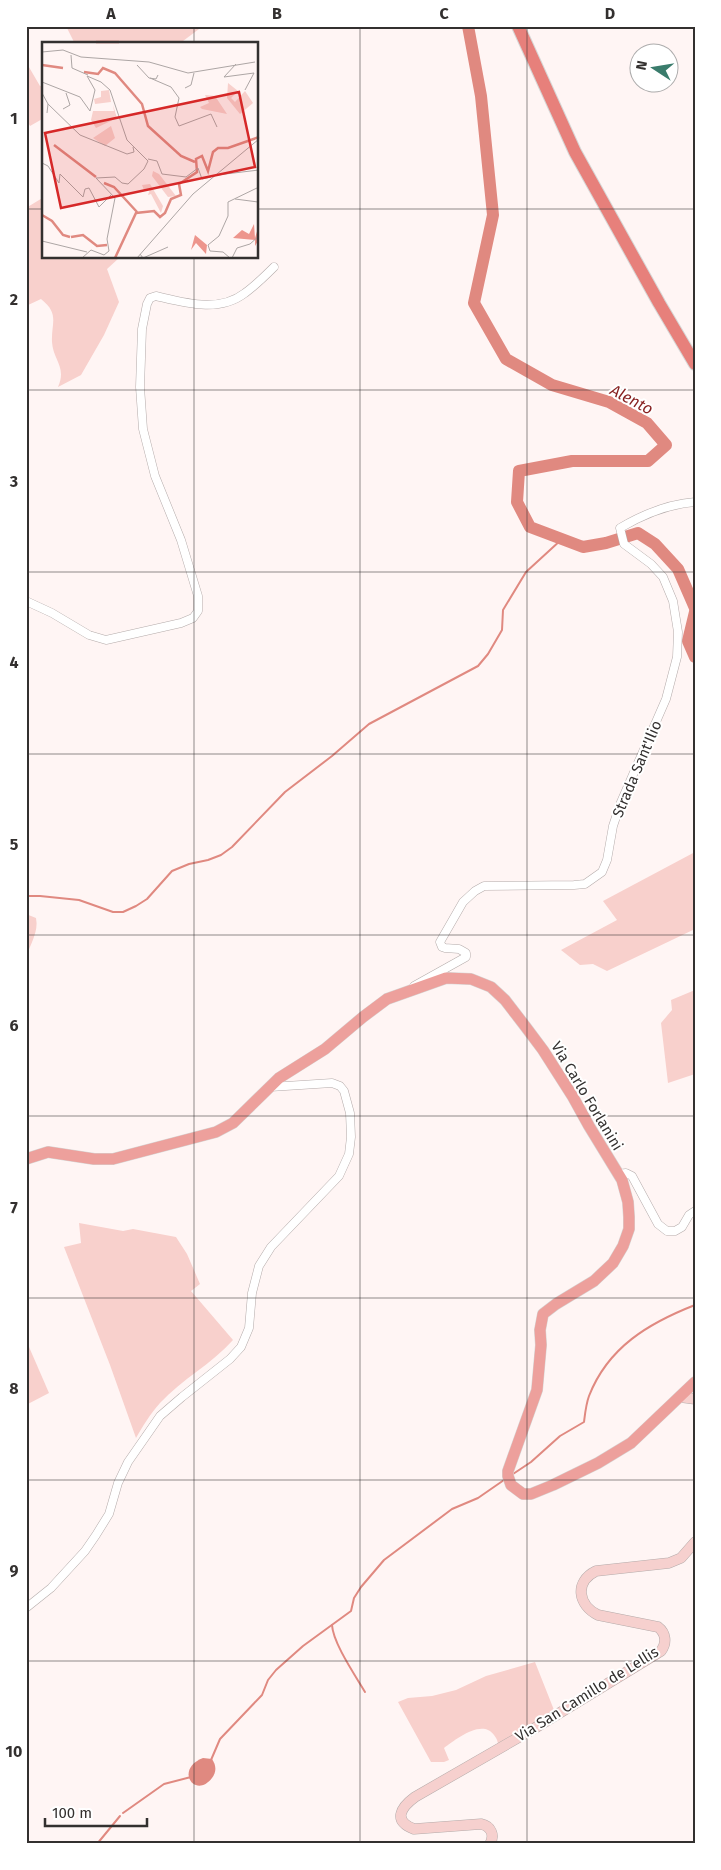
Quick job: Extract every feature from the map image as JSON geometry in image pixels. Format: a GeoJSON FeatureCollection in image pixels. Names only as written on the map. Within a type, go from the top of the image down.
{"type":"FeatureCollection","features":[{"type":"Feature","properties":{"kind":"highway"},"geometry":{"type":"LineString","coordinates":[[518,26],[575,152],[695,364]]}},
{"type":"Feature","properties":{"kind":"main road","name":"Via Carlo Forlanini"},"geometry":{"type":"LineString","coordinates":[[26,1159],[48,1152],[94,1159],[113,1159],[216,1132],[233,1123],[279,1078],[325,1050],[387,999],[446,978],[464,978],[484,984],[499,993],[543,1050],[573,1097],[622,1180],[628,1202],[629,1216],[629,1229],[623,1246],[613,1263],[594,1281],[543,1314],[540,1330],[542,1346],[537,1390],[508,1471],[511,1485],[518,1492],[532,1494],[598,1463],[631,1443],[695,1382]]}},
{"type":"Feature","properties":{"kind":"main road"},"geometry":{"type":"LineString","coordinates":[[680,1397],[695,1400]]}},
{"type":"Feature","properties":{"kind":"main road","name":"Via San Camillo de Lellis"},"geometry":{"type":"LineString","coordinates":[[490,1844],[491,1829],[487,1825],[414,1829],[405,1826],[401,1820],[401,1812],[406,1804],[415,1797],[535,1728],[661,1651],[665,1641],[662,1630],[658,1627],[598,1615],[590,1611],[582,1598],[582,1586],[588,1575],[596,1571],[669,1563],[681,1558],[695,1542]]}},
{"type":"Feature","properties":{"kind":"street"},"geometry":{"type":"LineString","coordinates":[[26,601],[52,613],[89,635],[106,640],[181,622],[192,618],[198,611],[198,596],[181,540],[155,476],[143,429],[140,387],[142,329],[146,304],[150,298],[156,296],[203,306],[223,304],[246,293],[274,267]]}},
{"type":"Feature","properties":{"kind":"street","name":"Strada Sant'Ilio"},"geometry":{"type":"LineString","coordinates":[[412,990],[416,984],[466,957],[466,953],[462,950],[442,947],[440,942],[463,902],[475,891],[484,886],[497,885],[586,884],[602,872],[607,860],[613,826],[621,802],[666,699],[676,656],[678,632],[673,601],[663,577],[651,564],[624,544],[620,528],[638,518],[683,503],[695,502]]}},
{"type":"Feature","properties":{"kind":"street"},"geometry":{"type":"LineString","coordinates":[[26,1608],[51,1588],[85,1550],[109,1514],[118,1483],[128,1462],[160,1416],[230,1359],[241,1347],[249,1328],[252,1293],[259,1266],[271,1246],[339,1176],[349,1154],[351,1137],[350,1113],[344,1092],[340,1086],[332,1083],[270,1087]]}},
{"type":"Feature","properties":{"kind":"street"},"geometry":{"type":"LineString","coordinates":[[618,1174],[626,1173],[632,1176],[658,1224],[667,1231],[675,1231],[682,1227],[689,1215],[695,1211]]}},
{"type":"Feature","properties":{"kind":"shaded area"},"geometry":{"type":"Polygon","coordinates":[[[66,26],[198,26],[199,29],[182,42],[74,42],[66,26]]]}},
{"type":"Feature","properties":{"kind":"shaded area"},"geometry":{"type":"Polygon","coordinates":[[[26,62],[40,86],[42,86],[42,119],[30,126],[26,119],[26,62]]]}},
{"type":"Feature","properties":{"kind":"shaded area"},"geometry":{"type":"Polygon","coordinates":[[[42,198],[42,259],[118,259],[107,269],[119,302],[104,335],[81,375],[58,387],[61,374],[52,342],[53,314],[47,304],[41,299],[26,306],[26,208],[42,198]]]}},
{"type":"Feature","properties":{"kind":"shaded area"},"geometry":{"type":"Polygon","coordinates":[[[695,852],[695,929],[607,971],[593,964],[580,965],[561,950],[617,920],[603,901],[695,852]]]}},
{"type":"Feature","properties":{"kind":"shaded area"},"geometry":{"type":"Polygon","coordinates":[[[26,914],[36,918],[37,923],[26,958],[26,914]]]}},
{"type":"Feature","properties":{"kind":"shaded area"},"geometry":{"type":"Polygon","coordinates":[[[695,990],[695,1074],[668,1083],[661,1023],[672,1010],[671,1000],[695,990]]]}},
{"type":"Feature","properties":{"kind":"shaded area"},"geometry":{"type":"Polygon","coordinates":[[[79,1223],[123,1231],[133,1229],[176,1237],[187,1254],[200,1284],[191,1291],[233,1340],[216,1357],[178,1386],[160,1403],[136,1438],[64,1247],[81,1243],[79,1223]]]}},
{"type":"Feature","properties":{"kind":"shaded area"},"geometry":{"type":"Polygon","coordinates":[[[26,1340],[49,1393],[26,1405],[26,1340]]]}},
{"type":"Feature","properties":{"kind":"shaded area"},"geometry":{"type":"Polygon","coordinates":[[[535,1662],[554,1710],[498,1746],[498,1741],[489,1730],[483,1729],[469,1732],[444,1748],[449,1760],[431,1762],[398,1702],[408,1698],[432,1696],[456,1690],[486,1676],[535,1662]]]}},
{"type":"Feature","properties":{"kind":"shaded area"},"geometry":{"type":"Polygon","coordinates":[[[203,1758],[212,1759],[215,1770],[214,1775],[206,1784],[199,1786],[190,1780],[189,1775],[194,1763],[203,1758]]]}},
{"type":"Feature","properties":{"kind":"waterway","name":"Alento"},"geometry":{"type":"LineString","coordinates":[[468,26],[481,96],[493,215],[474,303],[506,359],[552,385],[609,402],[647,423],[666,445],[648,461],[572,461],[519,471],[517,502],[530,527],[583,547],[606,543],[638,533],[655,544],[678,569],[695,608]]}},
{"type":"Feature","properties":{"kind":"waterway"},"geometry":{"type":"LineString","coordinates":[[26,896],[79,900],[113,912],[123,912],[147,899],[172,871],[221,855],[232,847],[285,792],[332,756],[369,724],[478,666],[488,654],[502,630],[503,610],[526,572],[562,539]]}},
{"type":"Feature","properties":{"kind":"waterway","name":"Alento"},"geometry":{"type":"LineString","coordinates":[[695,612],[688,641],[695,657]]}},
{"type":"Feature","properties":{"kind":"waterway"},"geometry":{"type":"LineString","coordinates":[[513,1474],[531,1462],[560,1436],[584,1422],[588,1399],[597,1379],[619,1350],[646,1329],[695,1305]]}},
{"type":"Feature","properties":{"kind":"waterway"},"geometry":{"type":"LineString","coordinates":[[211,1760],[220,1739],[262,1695],[268,1680],[276,1670],[303,1646],[351,1611],[354,1598],[361,1587],[384,1560],[452,1509],[478,1498],[504,1480]]}},
{"type":"Feature","properties":{"kind":"waterway"},"geometry":{"type":"LineString","coordinates":[[332,1625],[340,1650],[365,1692]]}},
{"type":"Feature","properties":{"kind":"waterway"},"geometry":{"type":"LineString","coordinates":[[123,1813],[164,1784],[191,1777]]}},
{"type":"Feature","properties":{"kind":"waterway"},"geometry":{"type":"LineString","coordinates":[[97,1844],[120,1816]]}}]}
